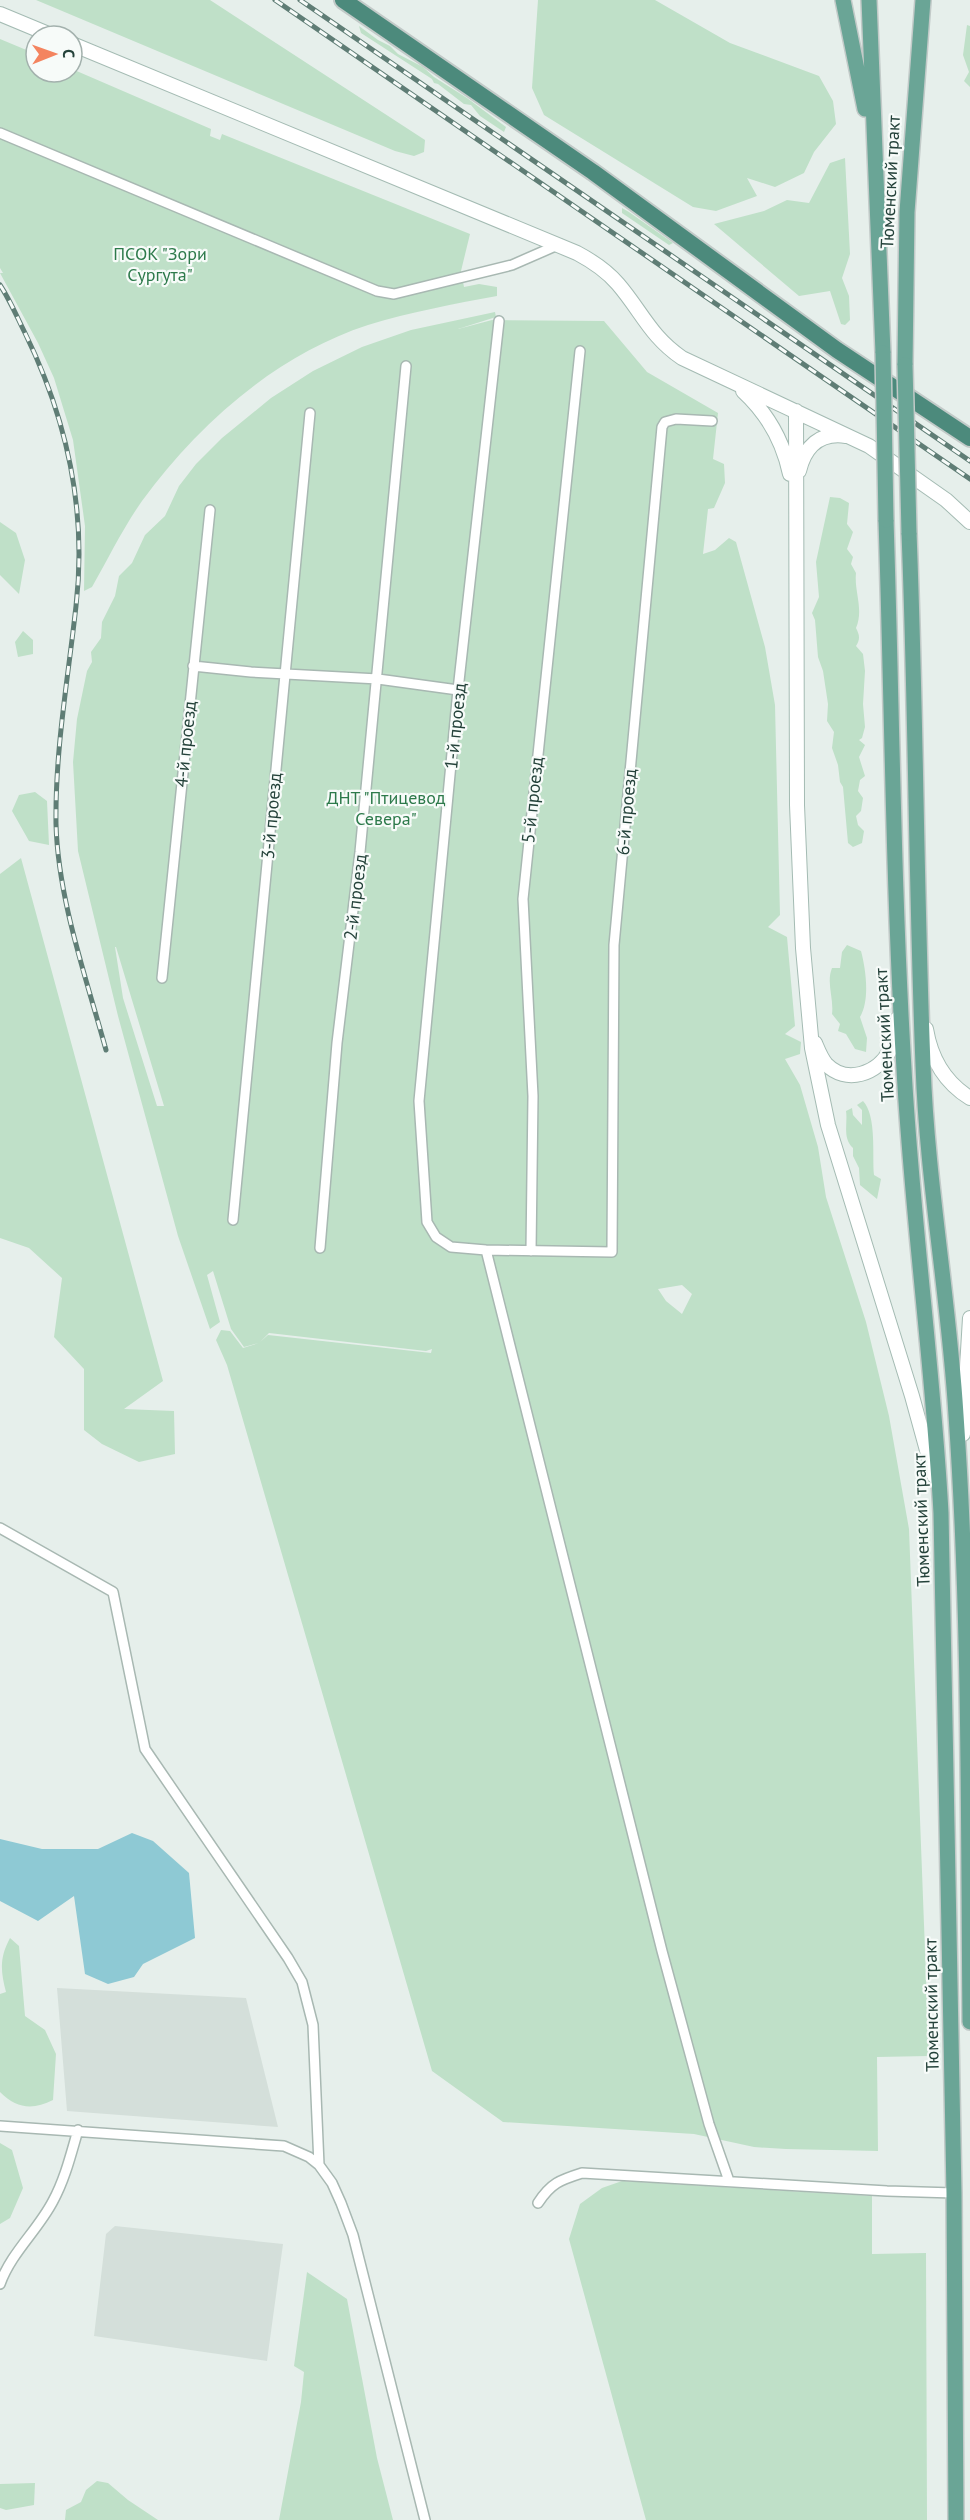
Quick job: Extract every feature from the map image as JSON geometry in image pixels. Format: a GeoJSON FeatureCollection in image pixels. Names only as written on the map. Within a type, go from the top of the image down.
{"type":"FeatureCollection","features":[{"type":"Feature","properties":{"kind":"highway"},"geometry":{"type":"LineString","coordinates":[[344,0],[649,212],[837,350],[970,438]]}},
{"type":"Feature","properties":{"kind":"main road"},"geometry":{"type":"LineString","coordinates":[[843,0],[863,95],[875,172]]}},
{"type":"Feature","properties":{"kind":"main road","name":"Тюменский тракт"},"geometry":{"type":"LineString","coordinates":[[869,0],[883,353],[901,1003],[907,1114],[934,1401],[941,1513],[954,2193],[956,2520]]}},
{"type":"Feature","properties":{"kind":"main road","name":"Тюменский тракт"},"geometry":{"type":"LineString","coordinates":[[923,0],[908,202],[905,365],[921,1002],[928,1132],[952,1365],[961,1496],[967,1715],[970,2022]]}},
{"type":"Feature","properties":{"kind":"main road"},"geometry":{"type":"LineString","coordinates":[[0,14],[24,24]]}},
{"type":"Feature","properties":{"kind":"main road"},"geometry":{"type":"LineString","coordinates":[[84,49],[560,244],[590,260],[617,283],[645,324],[672,351],[696,366],[854,438],[887,457],[970,522]]}},
{"type":"Feature","properties":{"kind":"main road"},"geometry":{"type":"LineString","coordinates":[[736,384],[763,411],[780,440],[790,471],[795,500]]}},
{"type":"Feature","properties":{"kind":"main road"},"geometry":{"type":"LineString","coordinates":[[796,411],[797,805],[808,1015],[812,1048],[828,1125],[924,1437],[941,1513]]}},
{"type":"Feature","properties":{"kind":"main road"},"geometry":{"type":"LineString","coordinates":[[795,500],[800,468],[806,453],[814,442],[824,436],[854,438]]}},
{"type":"Feature","properties":{"kind":"main road"},"geometry":{"type":"LineString","coordinates":[[921,1002],[933,1057],[949,1083],[970,1098]]}},
{"type":"Feature","properties":{"kind":"main road"},"geometry":{"type":"LineString","coordinates":[[808,1015],[814,1042],[827,1064],[846,1075],[859,1075],[875,1067],[890,1050],[901,1003]]}},
{"type":"Feature","properties":{"kind":"main road"},"geometry":{"type":"LineString","coordinates":[[961,1496],[966,1360],[970,1318]]}},
{"type":"Feature","properties":{"kind":"street"},"geometry":{"type":"LineString","coordinates":[[0,133],[377,291],[394,294],[512,265],[560,244]]}},
{"type":"Feature","properties":{"kind":"street","name":"1-й проезд"},"geometry":{"type":"LineString","coordinates":[[486,1250],[451,1247],[436,1237],[427,1222],[419,1101],[458,690],[499,321]]}},
{"type":"Feature","properties":{"kind":"street","name":"5-й проезд"},"geometry":{"type":"LineString","coordinates":[[531,1251],[532,1096],[523,899],[580,351]]}},
{"type":"Feature","properties":{"kind":"street","name":"2-й проезд"},"geometry":{"type":"LineString","coordinates":[[320,1248],[337,1043],[378,679],[406,366]]}},
{"type":"Feature","properties":{"kind":"street","name":"3-й проезд"},"geometry":{"type":"LineString","coordinates":[[233,1220],[310,412]]}},
{"type":"Feature","properties":{"kind":"street","name":"6-й проезд"},"geometry":{"type":"LineString","coordinates":[[531,1251],[612,1252],[614,945],[662,427],[665,422],[676,419],[712,421]]}},
{"type":"Feature","properties":{"kind":"street","name":"4-й проезд"},"geometry":{"type":"LineString","coordinates":[[162,978],[210,510]]}},
{"type":"Feature","properties":{"kind":"street"},"geometry":{"type":"LineString","coordinates":[[193,666],[251,672],[378,679],[458,690]]}},
{"type":"Feature","properties":{"kind":"street"},"geometry":{"type":"LineString","coordinates":[[531,1251],[486,1250],[662,1951],[709,2124],[729,2181]]}},
{"type":"Feature","properties":{"kind":"street"},"geometry":{"type":"LineString","coordinates":[[0,1528],[113,1592],[145,1749],[288,1958],[305,1992],[313,2025],[319,2165]]}},
{"type":"Feature","properties":{"kind":"street"},"geometry":{"type":"LineString","coordinates":[[0,2126],[284,2146],[296,2150],[319,2165],[332,2183],[353,2235],[425,2520]]}},
{"type":"Feature","properties":{"kind":"street"},"geometry":{"type":"LineString","coordinates":[[0,2284],[11,2263],[53,2202],[64,2176],[78,2130]]}},
{"type":"Feature","properties":{"kind":"street"},"geometry":{"type":"LineString","coordinates":[[537,2203],[548,2188],[563,2179],[582,2173],[954,2193]]}},
{"type":"Feature","properties":{"kind":"shaded area"},"geometry":{"type":"Polygon","coordinates":[[[57,1988],[246,1998],[278,2127],[67,2111],[57,1988]]]}},
{"type":"Feature","properties":{"kind":"shaded area"},"geometry":{"type":"Polygon","coordinates":[[[115,2226],[283,2244],[267,2361],[94,2336],[106,2234],[115,2226]]]}},
{"type":"Feature","properties":{"kind":"green space"},"geometry":{"type":"Polygon","coordinates":[[[36,0],[210,0],[425,140],[424,152],[414,156],[395,151],[36,0]]]}},
{"type":"Feature","properties":{"kind":"green space"},"geometry":{"type":"Polygon","coordinates":[[[538,0],[655,0],[730,43],[819,76],[833,101],[836,124],[814,152],[804,173],[775,187],[747,178],[757,196],[716,211],[693,207],[544,115],[532,88],[538,0]]]}},
{"type":"Feature","properties":{"kind":"green space"},"geometry":{"type":"Polygon","coordinates":[[[967,25],[970,26],[970,87],[964,81],[969,72],[963,55],[967,25]]]}},
{"type":"Feature","properties":{"kind":"green space"},"geometry":{"type":"Polygon","coordinates":[[[359,26],[467,98],[506,127],[504,132],[480,116],[471,105],[464,104],[434,83],[432,79],[361,33],[359,26]]]}},
{"type":"Feature","properties":{"kind":"green space","name":"ПСОК \"Зори Сургута\""},"geometry":{"type":"Polygon","coordinates":[[[0,39],[24,49],[24,84],[84,84],[84,74],[211,129],[210,136],[220,140],[222,134],[470,234],[461,271],[464,287],[479,284],[497,287],[497,296],[416,312],[368,325],[302,354],[271,374],[242,395],[188,445],[142,501],[92,587],[84,591],[85,526],[73,440],[54,378],[0,273],[3,273],[0,268],[0,39]]]}},
{"type":"Feature","properties":{"kind":"green space"},"geometry":{"type":"Polygon","coordinates":[[[845,158],[850,254],[842,278],[849,296],[850,320],[845,325],[841,324],[830,291],[799,296],[714,224],[764,211],[787,200],[809,203],[830,163],[845,158]]]}},
{"type":"Feature","properties":{"kind":"green space"},"geometry":{"type":"Polygon","coordinates":[[[622,208],[673,243],[669,245],[622,213],[622,208]]]}},
{"type":"Feature","properties":{"kind":"green space","name":"ДНТ \"Птицевод Севера\""},"geometry":{"type":"Polygon","coordinates":[[[495,312],[496,317],[458,329],[492,320],[604,321],[647,372],[718,413],[713,459],[724,464],[725,483],[714,508],[708,509],[703,554],[715,550],[729,538],[736,542],[765,647],[775,705],[780,915],[768,927],[787,937],[795,1026],[785,1034],[801,1042],[800,1054],[785,1059],[800,1085],[818,1147],[826,1197],[866,1322],[889,1416],[909,1529],[929,2056],[877,2057],[878,2151],[754,2147],[694,2134],[503,2122],[432,2071],[227,1365],[216,1340],[221,1330],[230,1331],[243,1348],[259,1343],[244,1347],[231,1329],[213,1271],[207,1275],[220,1322],[210,1329],[178,1236],[118,1016],[78,851],[73,762],[77,719],[87,671],[92,662],[91,652],[101,638],[102,622],[115,596],[119,576],[132,563],[145,535],[165,516],[179,486],[196,464],[222,438],[271,398],[313,371],[362,347],[411,330],[495,312]],[[116,947],[123,998],[157,1106],[164,1106],[116,947]],[[682,1285],[658,1289],[666,1301],[682,1314],[692,1294],[682,1285]],[[269,1333],[260,1342],[268,1335],[431,1353],[432,1349],[426,1351],[269,1333]]]}},
{"type":"Feature","properties":{"kind":"green space"},"geometry":{"type":"Polygon","coordinates":[[[830,497],[840,498],[849,503],[847,524],[853,532],[847,549],[853,557],[851,564],[856,573],[859,607],[856,628],[859,637],[856,646],[863,654],[865,671],[863,704],[865,727],[862,738],[859,740],[865,745],[859,757],[865,776],[860,780],[858,791],[863,798],[861,811],[856,816],[858,825],[864,831],[862,843],[853,847],[848,843],[843,787],[832,748],[834,732],[827,721],[828,704],[812,613],[819,597],[816,562],[830,497]]]}},
{"type":"Feature","properties":{"kind":"green space"},"geometry":{"type":"Polygon","coordinates":[[[0,522],[16,533],[25,560],[19,594],[0,575],[0,522]]]}},
{"type":"Feature","properties":{"kind":"green space"},"geometry":{"type":"Polygon","coordinates":[[[23,631],[33,640],[33,654],[18,657],[15,642],[23,631]]]}},
{"type":"Feature","properties":{"kind":"green space"},"geometry":{"type":"Polygon","coordinates":[[[35,792],[47,801],[49,845],[29,841],[12,811],[19,795],[35,792]]]}},
{"type":"Feature","properties":{"kind":"green space"},"geometry":{"type":"Polygon","coordinates":[[[21,858],[163,1381],[124,1409],[174,1411],[175,1454],[139,1462],[102,1444],[84,1430],[84,1369],[54,1337],[62,1278],[29,1248],[0,1238],[0,874],[21,858]]]}},
{"type":"Feature","properties":{"kind":"green space"},"geometry":{"type":"Polygon","coordinates":[[[847,945],[861,951],[864,967],[866,994],[860,1017],[867,1038],[866,1052],[855,1049],[846,1034],[838,1031],[840,1024],[832,1014],[830,974],[832,968],[840,968],[842,952],[847,945]]]}},
{"type":"Feature","properties":{"kind":"green space"},"geometry":{"type":"Polygon","coordinates":[[[863,1101],[872,1126],[874,1175],[881,1179],[877,1199],[860,1185],[859,1168],[846,1135],[846,1111],[852,1108],[853,1115],[862,1125],[862,1110],[857,1105],[863,1101]]]}},
{"type":"Feature","properties":{"kind":"green space"},"geometry":{"type":"Polygon","coordinates":[[[10,1938],[19,1946],[25,2016],[45,2030],[56,2054],[53,2100],[39,2105],[19,2105],[0,2092],[0,1994],[6,1992],[2,1964],[4,1951],[10,1938]]]}},
{"type":"Feature","properties":{"kind":"green space"},"geometry":{"type":"Polygon","coordinates":[[[0,2143],[12,2150],[23,2188],[10,2218],[0,2224],[0,2143]]]}},
{"type":"Feature","properties":{"kind":"green space"},"geometry":{"type":"Polygon","coordinates":[[[622,2181],[872,2196],[872,2254],[926,2253],[927,2520],[646,2520],[569,2239],[580,2204],[602,2188],[622,2181]]]}},
{"type":"Feature","properties":{"kind":"green space"},"geometry":{"type":"Polygon","coordinates":[[[307,2272],[347,2299],[377,2458],[393,2520],[279,2520],[301,2402],[304,2372],[294,2366],[307,2272]]]}},
{"type":"Feature","properties":{"kind":"green space"},"geometry":{"type":"Polygon","coordinates":[[[97,2481],[108,2483],[158,2520],[65,2520],[66,2510],[81,2502],[86,2490],[97,2481]]]}},
{"type":"Feature","properties":{"kind":"green space"},"geometry":{"type":"Polygon","coordinates":[[[35,2483],[34,2505],[6,2510],[0,2508],[0,2484],[35,2483]]]}},
{"type":"Feature","properties":{"kind":"water"},"geometry":{"type":"Polygon","coordinates":[[[132,1833],[153,1841],[189,1873],[195,1938],[143,1964],[134,1977],[108,1984],[85,1974],[74,1896],[38,1921],[0,1901],[0,1839],[42,1849],[98,1849],[132,1833]]]}},
{"type":"Feature","properties":{"kind":"railway"},"geometry":{"type":"LineString","coordinates":[[275,0],[970,479]]}},
{"type":"Feature","properties":{"kind":"railway"},"geometry":{"type":"LineString","coordinates":[[300,0],[970,461]]}},
{"type":"Feature","properties":{"kind":"railway"},"geometry":{"type":"LineString","coordinates":[[0,285],[25,333],[52,399],[62,432],[76,501],[79,571],[60,742],[56,824],[67,909],[106,1050]]}}]}
